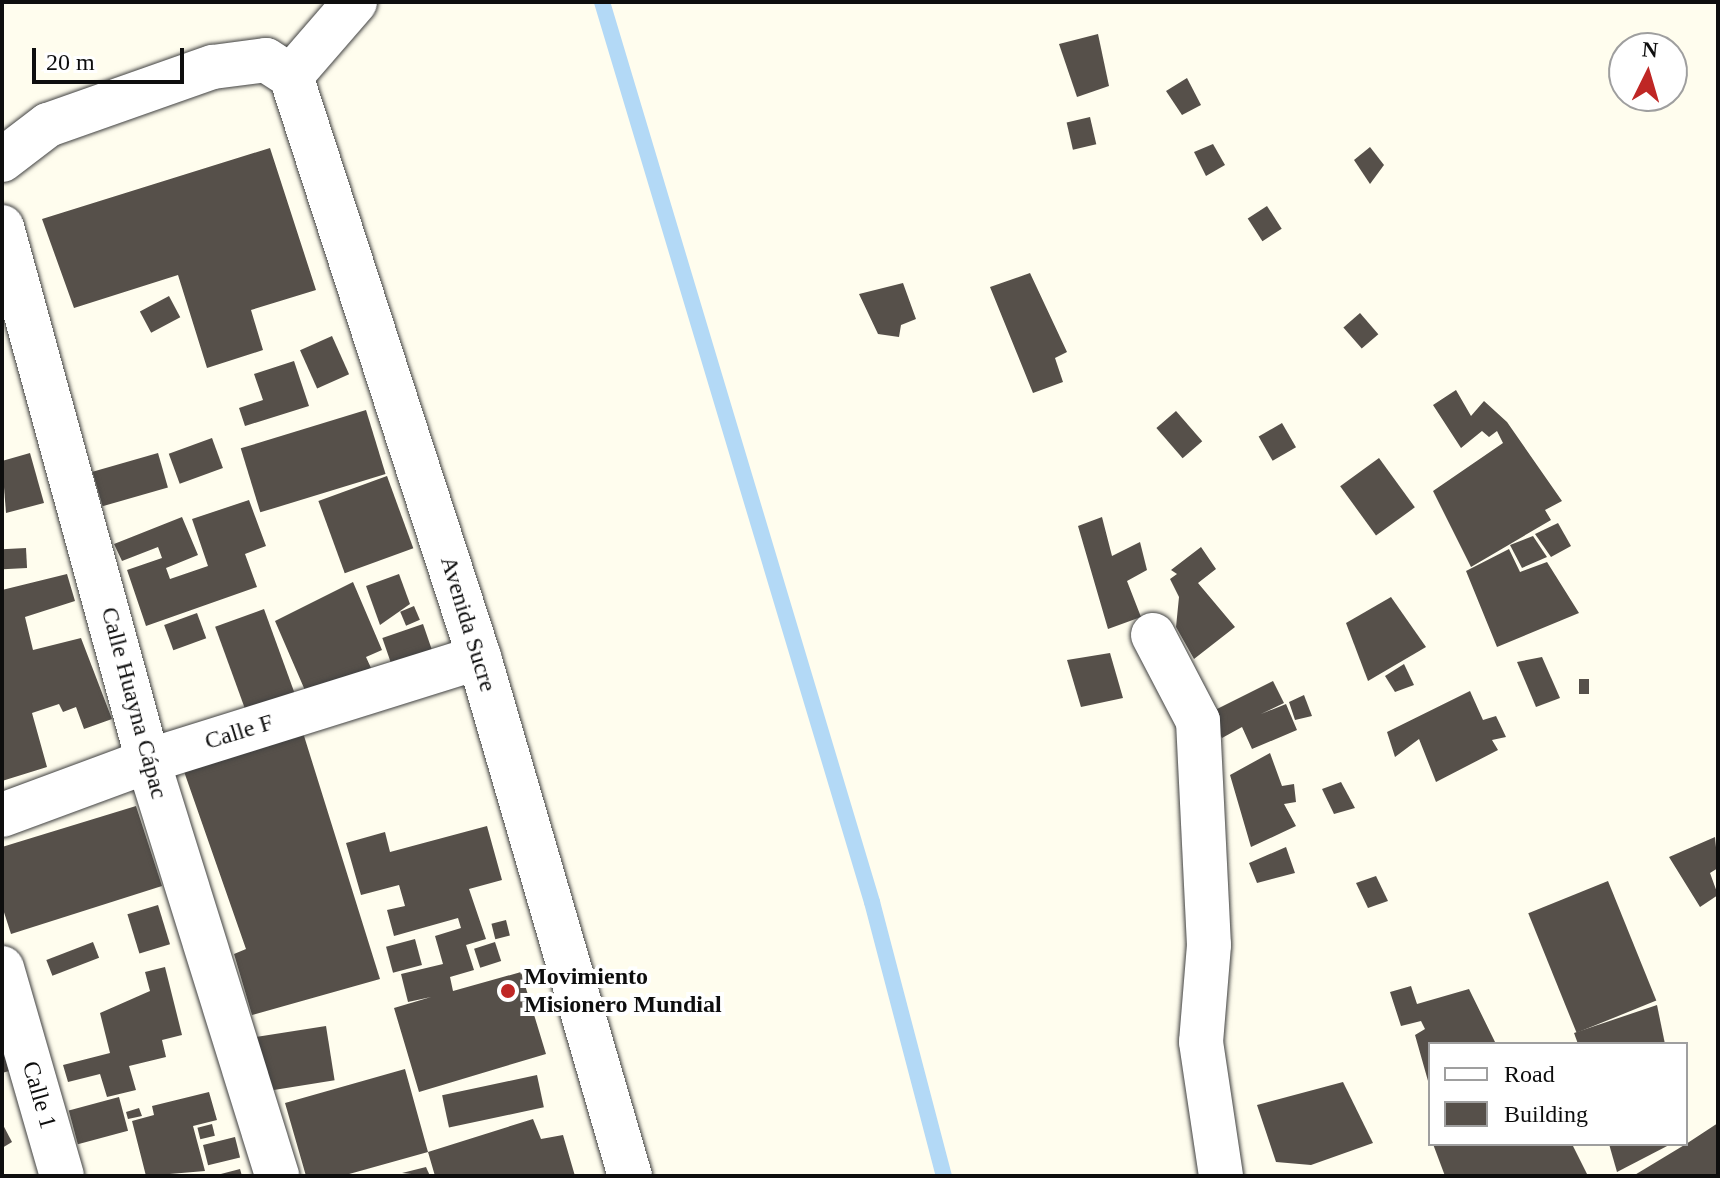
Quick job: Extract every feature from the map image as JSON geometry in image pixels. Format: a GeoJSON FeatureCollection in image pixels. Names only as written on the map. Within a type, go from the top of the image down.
{"type":"FeatureCollection","features":[{"type":"Feature","properties":{"kind":"street"},"geometry":{"type":"LineString","coordinates":[[2,160],[48,125],[213,67],[266,60],[291,76],[355,2]]}},
{"type":"Feature","properties":{"kind":"street","name":"Avenida Sucre"},"geometry":{"type":"LineString","coordinates":[[291,76],[479,657],[630,1176]]}},
{"type":"Feature","properties":{"kind":"street","name":"Calle Huayna Cápac"},"geometry":{"type":"LineString","coordinates":[[2,227],[148,761],[277,1176]]}},
{"type":"Feature","properties":{"kind":"street"},"geometry":{"type":"LineString","coordinates":[[1153,635],[1198,721],[1209,945],[1201,1042],[1221,1176]]}},
{"type":"Feature","properties":{"kind":"street","name":"Calle F"},"geometry":{"type":"LineString","coordinates":[[2,815],[148,761],[479,657]]}},
{"type":"Feature","properties":{"kind":"street","name":"Calle 1"},"geometry":{"type":"LineString","coordinates":[[2,968],[62,1176]]}},
{"type":"Feature","properties":{"kind":"building"},"geometry":{"type":"Polygon","coordinates":[[[1098,34],[1109,86],[1077,97],[1059,44],[1098,34]]]}},
{"type":"Feature","properties":{"kind":"building"},"geometry":{"type":"Polygon","coordinates":[[[1187,78],[1201,105],[1182,115],[1166,91],[1187,78]]]}},
{"type":"Feature","properties":{"kind":"building"},"geometry":{"type":"Polygon","coordinates":[[[1090,117],[1096,144],[1073,150],[1067,122],[1090,117]]]}},
{"type":"Feature","properties":{"kind":"building"},"geometry":{"type":"Polygon","coordinates":[[[1213,144],[1225,165],[1206,176],[1194,152],[1213,144]]]}},
{"type":"Feature","properties":{"kind":"building"},"geometry":{"type":"Polygon","coordinates":[[[1370,147],[1384,165],[1370,184],[1354,160],[1370,147]]]}},
{"type":"Feature","properties":{"kind":"building"},"geometry":{"type":"Polygon","coordinates":[[[270,148],[316,290],[251,310],[263,350],[207,368],[178,275],[74,308],[42,219],[270,148]]]}},
{"type":"Feature","properties":{"kind":"building"},"geometry":{"type":"Polygon","coordinates":[[[1267,206],[1282,229],[1262,241],[1248,219],[1267,206]]]}},
{"type":"Feature","properties":{"kind":"building"},"geometry":{"type":"Polygon","coordinates":[[[1030,273],[1067,352],[1055,358],[1063,382],[1033,393],[990,287],[1030,273]]]}},
{"type":"Feature","properties":{"kind":"building"},"geometry":{"type":"Polygon","coordinates":[[[903,283],[916,319],[901,325],[899,337],[878,334],[859,294],[903,283]]]}},
{"type":"Feature","properties":{"kind":"building"},"geometry":{"type":"Polygon","coordinates":[[[169,296],[180,317],[151,333],[140,311],[169,296]]]}},
{"type":"Feature","properties":{"kind":"building"},"geometry":{"type":"Polygon","coordinates":[[[1360,313],[1378,334],[1362,349],[1343,327],[1360,313]]]}},
{"type":"Feature","properties":{"kind":"building"},"geometry":{"type":"Polygon","coordinates":[[[332,336],[349,374],[317,389],[300,350],[332,336]]]}},
{"type":"Feature","properties":{"kind":"building"},"geometry":{"type":"Polygon","coordinates":[[[294,361],[309,406],[245,426],[239,408],[263,400],[254,374],[294,361]]]}},
{"type":"Feature","properties":{"kind":"building"},"geometry":{"type":"Polygon","coordinates":[[[1456,390],[1471,416],[1484,401],[1507,422],[1562,501],[1545,510],[1551,520],[1471,567],[1433,491],[1503,443],[1497,431],[1489,437],[1482,431],[1461,448],[1433,405],[1456,390]]]}},
{"type":"Feature","properties":{"kind":"building"},"geometry":{"type":"Polygon","coordinates":[[[366,410],[386,474],[260,512],[241,448],[366,410]]]}},
{"type":"Feature","properties":{"kind":"building"},"geometry":{"type":"Polygon","coordinates":[[[1176,411],[1202,441],[1183,458],[1156,428],[1176,411]]]}},
{"type":"Feature","properties":{"kind":"building"},"geometry":{"type":"Polygon","coordinates":[[[1282,423],[1296,447],[1273,461],[1259,436],[1282,423]]]}},
{"type":"Feature","properties":{"kind":"building"},"geometry":{"type":"Polygon","coordinates":[[[212,438],[223,468],[180,484],[169,454],[212,438]]]}},
{"type":"Feature","properties":{"kind":"building"},"geometry":{"type":"Polygon","coordinates":[[[30,453],[44,503],[6,513],[2,461],[30,453]]]}},
{"type":"Feature","properties":{"kind":"building"},"geometry":{"type":"Polygon","coordinates":[[[158,453],[168,488],[103,506],[93,472],[158,453]]]}},
{"type":"Feature","properties":{"kind":"building"},"geometry":{"type":"Polygon","coordinates":[[[1379,458],[1415,507],[1376,536],[1340,486],[1379,458]]]}},
{"type":"Feature","properties":{"kind":"building"},"geometry":{"type":"Polygon","coordinates":[[[387,476],[413,548],[345,573],[318,501],[387,476]]]}},
{"type":"Feature","properties":{"kind":"building"},"geometry":{"type":"Polygon","coordinates":[[[249,500],[266,546],[245,554],[257,587],[146,626],[127,570],[162,558],[158,547],[122,561],[114,544],[182,517],[198,555],[166,568],[170,579],[208,566],[192,519],[249,500]]]}},
{"type":"Feature","properties":{"kind":"building"},"geometry":{"type":"Polygon","coordinates":[[[1102,517],[1112,556],[1140,542],[1147,570],[1127,581],[1141,617],[1108,629],[1078,526],[1102,517]]]}},
{"type":"Feature","properties":{"kind":"building"},"geometry":{"type":"Polygon","coordinates":[[[1558,523],[1571,546],[1551,557],[1535,534],[1558,523]]]}},
{"type":"Feature","properties":{"kind":"building"},"geometry":{"type":"Polygon","coordinates":[[[1533,536],[1547,557],[1522,568],[1510,545],[1533,536]]]}},
{"type":"Feature","properties":{"kind":"building"},"geometry":{"type":"Polygon","coordinates":[[[1201,547],[1216,569],[1198,583],[1235,627],[1194,659],[1176,627],[1179,597],[1170,579],[1177,574],[1171,570],[1201,547]]]}},
{"type":"Feature","properties":{"kind":"building"},"geometry":{"type":"Polygon","coordinates":[[[26,548],[27,568],[3,569],[2,549],[26,548]]]}},
{"type":"Feature","properties":{"kind":"building"},"geometry":{"type":"Polygon","coordinates":[[[1509,549],[1520,572],[1547,562],[1579,613],[1497,647],[1466,571],[1509,549]]]}},
{"type":"Feature","properties":{"kind":"building"},"geometry":{"type":"Polygon","coordinates":[[[67,574],[75,601],[25,617],[33,650],[81,638],[112,719],[84,729],[76,707],[63,712],[59,704],[32,713],[47,767],[2,781],[2,590],[67,574]]]}},
{"type":"Feature","properties":{"kind":"building"},"geometry":{"type":"Polygon","coordinates":[[[399,574],[410,604],[380,625],[366,586],[399,574]]]}},
{"type":"Feature","properties":{"kind":"building"},"geometry":{"type":"Polygon","coordinates":[[[353,582],[382,650],[366,657],[371,668],[307,695],[275,621],[353,582]]]}},
{"type":"Feature","properties":{"kind":"building"},"geometry":{"type":"Polygon","coordinates":[[[1391,597],[1426,647],[1368,681],[1346,623],[1391,597]]]}},
{"type":"Feature","properties":{"kind":"building"},"geometry":{"type":"Polygon","coordinates":[[[414,606],[420,620],[406,626],[400,612],[414,606]]]}},
{"type":"Feature","properties":{"kind":"building"},"geometry":{"type":"Polygon","coordinates":[[[264,609],[295,695],[247,713],[215,627],[264,609]]]}},
{"type":"Feature","properties":{"kind":"building"},"geometry":{"type":"Polygon","coordinates":[[[197,613],[206,638],[173,650],[164,625],[197,613]]]}},
{"type":"Feature","properties":{"kind":"building"},"geometry":{"type":"Polygon","coordinates":[[[423,624],[432,650],[391,664],[382,638],[423,624]]]}},
{"type":"Feature","properties":{"kind":"building"},"geometry":{"type":"Polygon","coordinates":[[[1110,653],[1123,698],[1081,707],[1067,660],[1110,653]]]}},
{"type":"Feature","properties":{"kind":"building"},"geometry":{"type":"Polygon","coordinates":[[[1542,657],[1560,698],[1536,707],[1517,662],[1542,657]]]}},
{"type":"Feature","properties":{"kind":"building"},"geometry":{"type":"Polygon","coordinates":[[[1404,664],[1414,685],[1395,692],[1385,676],[1404,664]]]}},
{"type":"Feature","properties":{"kind":"building"},"geometry":{"type":"Polygon","coordinates":[[[1579,679],[1589,679],[1589,694],[1579,694],[1579,679]]]}},
{"type":"Feature","properties":{"kind":"building"},"geometry":{"type":"Polygon","coordinates":[[[1273,681],[1284,703],[1261,714],[1286,704],[1297,730],[1252,749],[1242,727],[1222,738],[1209,713],[1273,681]]]}},
{"type":"Feature","properties":{"kind":"building"},"geometry":{"type":"Polygon","coordinates":[[[1470,691],[1483,720],[1496,716],[1506,737],[1492,740],[1498,750],[1436,782],[1419,739],[1395,757],[1387,732],[1470,691]]]}},
{"type":"Feature","properties":{"kind":"building"},"geometry":{"type":"Polygon","coordinates":[[[1304,695],[1312,716],[1295,720],[1289,702],[1304,695]]]}},
{"type":"Feature","properties":{"kind":"building"},"geometry":{"type":"Polygon","coordinates":[[[300,723],[380,979],[252,1015],[234,954],[246,949],[180,760],[300,723]]]}},
{"type":"Feature","properties":{"kind":"building"},"geometry":{"type":"Polygon","coordinates":[[[1270,753],[1282,786],[1294,784],[1296,802],[1284,804],[1296,826],[1251,847],[1230,775],[1270,753]]]}},
{"type":"Feature","properties":{"kind":"building"},"geometry":{"type":"Polygon","coordinates":[[[1341,782],[1355,808],[1334,814],[1322,789],[1341,782]]]}},
{"type":"Feature","properties":{"kind":"building"},"geometry":{"type":"Polygon","coordinates":[[[136,806],[162,886],[11,934],[2,906],[2,847],[136,806]]]}},
{"type":"Feature","properties":{"kind":"building"},"geometry":{"type":"Polygon","coordinates":[[[487,826],[502,880],[469,889],[486,939],[466,945],[474,970],[450,977],[453,991],[521,972],[546,1054],[419,1092],[394,1008],[431,997],[408,1002],[401,974],[443,964],[435,936],[461,928],[458,918],[394,936],[387,910],[405,906],[399,885],[361,895],[346,843],[385,832],[390,852],[487,826]]]}},
{"type":"Feature","properties":{"kind":"building"},"geometry":{"type":"Polygon","coordinates":[[[1715,837],[1718,868],[1710,873],[1718,895],[1700,907],[1669,857],[1715,837]]]}},
{"type":"Feature","properties":{"kind":"building"},"geometry":{"type":"Polygon","coordinates":[[[1286,847],[1295,873],[1257,883],[1249,863],[1286,847]]]}},
{"type":"Feature","properties":{"kind":"building"},"geometry":{"type":"Polygon","coordinates":[[[1376,876],[1388,901],[1368,908],[1356,883],[1376,876]]]}},
{"type":"Feature","properties":{"kind":"building"},"geometry":{"type":"Polygon","coordinates":[[[1608,881],[1656,1001],[1577,1033],[1528,913],[1608,881]]]}},
{"type":"Feature","properties":{"kind":"building"},"geometry":{"type":"Polygon","coordinates":[[[158,905],[170,944],[139,954],[127,914],[158,905]]]}},
{"type":"Feature","properties":{"kind":"building"},"geometry":{"type":"Polygon","coordinates":[[[506,920],[510,936],[495,939],[491,924],[506,920]]]}},
{"type":"Feature","properties":{"kind":"building"},"geometry":{"type":"Polygon","coordinates":[[[415,939],[422,965],[393,973],[386,947],[415,939]]]}},
{"type":"Feature","properties":{"kind":"building"},"geometry":{"type":"Polygon","coordinates":[[[93,942],[99,958],[52,976],[46,960],[93,942]]]}},
{"type":"Feature","properties":{"kind":"building"},"geometry":{"type":"Polygon","coordinates":[[[495,942],[501,961],[480,968],[474,949],[495,942]]]}},
{"type":"Feature","properties":{"kind":"building"},"geometry":{"type":"Polygon","coordinates":[[[165,967],[182,1035],[162,1040],[166,1057],[129,1066],[136,1090],[107,1097],[100,1074],[68,1082],[63,1065],[110,1053],[100,1013],[150,991],[145,972],[165,967]]]}},
{"type":"Feature","properties":{"kind":"building"},"geometry":{"type":"Polygon","coordinates":[[[1411,986],[1417,1004],[1469,989],[1495,1042],[1428,1042],[1428,1081],[1415,1035],[1425,1029],[1421,1021],[1401,1026],[1390,992],[1411,986]]]}},
{"type":"Feature","properties":{"kind":"building"},"geometry":{"type":"Polygon","coordinates":[[[1657,1005],[1665,1042],[1577,1042],[1574,1033],[1657,1005]]]}},
{"type":"Feature","properties":{"kind":"building"},"geometry":{"type":"Polygon","coordinates":[[[326,1026],[335,1080],[264,1091],[256,1037],[326,1026]]]}},
{"type":"Feature","properties":{"kind":"building"},"geometry":{"type":"Polygon","coordinates":[[[2,1048],[9,1071],[2,1073],[2,1048]]]}},
{"type":"Feature","properties":{"kind":"building"},"geometry":{"type":"Polygon","coordinates":[[[405,1069],[428,1152],[342,1176],[306,1176],[285,1103],[405,1069]]]}},
{"type":"Feature","properties":{"kind":"building"},"geometry":{"type":"Polygon","coordinates":[[[537,1075],[544,1107],[449,1127],[442,1095],[537,1075]]]}},
{"type":"Feature","properties":{"kind":"building"},"geometry":{"type":"Polygon","coordinates":[[[1343,1082],[1373,1143],[1311,1165],[1276,1162],[1257,1105],[1343,1082]]]}},
{"type":"Feature","properties":{"kind":"building"},"geometry":{"type":"Polygon","coordinates":[[[209,1092],[217,1120],[193,1126],[205,1171],[146,1176],[132,1121],[154,1115],[152,1106],[209,1092]]]}},
{"type":"Feature","properties":{"kind":"building"},"geometry":{"type":"Polygon","coordinates":[[[119,1097],[128,1131],[78,1144],[69,1110],[119,1097]]]}},
{"type":"Feature","properties":{"kind":"building"},"geometry":{"type":"Polygon","coordinates":[[[139,1108],[142,1116],[128,1119],[126,1112],[139,1108]]]}},
{"type":"Feature","properties":{"kind":"building"},"geometry":{"type":"Polygon","coordinates":[[[533,1119],[541,1139],[563,1135],[575,1176],[435,1176],[428,1152],[533,1119]]]}},
{"type":"Feature","properties":{"kind":"building"},"geometry":{"type":"Polygon","coordinates":[[[2,1123],[12,1142],[2,1148],[2,1123]]]}},
{"type":"Feature","properties":{"kind":"building"},"geometry":{"type":"Polygon","coordinates":[[[1718,1123],[1718,1176],[1633,1176],[1683,1146],[1688,1146],[1688,1143],[1718,1123]]]}},
{"type":"Feature","properties":{"kind":"building"},"geometry":{"type":"Polygon","coordinates":[[[212,1124],[215,1136],[200,1139],[197,1128],[212,1124]]]}},
{"type":"Feature","properties":{"kind":"building"},"geometry":{"type":"Polygon","coordinates":[[[235,1137],[240,1157],[208,1165],[203,1145],[235,1137]]]}},
{"type":"Feature","properties":{"kind":"building"},"geometry":{"type":"Polygon","coordinates":[[[1434,1146],[1573,1146],[1588,1176],[1445,1176],[1434,1146]]]}},
{"type":"Feature","properties":{"kind":"building"},"geometry":{"type":"Polygon","coordinates":[[[1610,1146],[1667,1146],[1617,1172],[1610,1146]]]}},
{"type":"Feature","properties":{"kind":"building"},"geometry":{"type":"Polygon","coordinates":[[[426,1167],[430,1176],[402,1173],[426,1167]]]}},
{"type":"Feature","properties":{"kind":"building"},"geometry":{"type":"Polygon","coordinates":[[[240,1169],[242,1176],[217,1176],[217,1175],[240,1169]]]}},
{"type":"Feature","properties":{"kind":"waterway"},"geometry":{"type":"LineString","coordinates":[[602,2],[872,902],[944,1176]]}},
{"type":"Feature","properties":{"kind":"place","name":"Movimiento Misionero Mundial"},"geometry":{"type":"Point","coordinates":[508,991]}}]}
